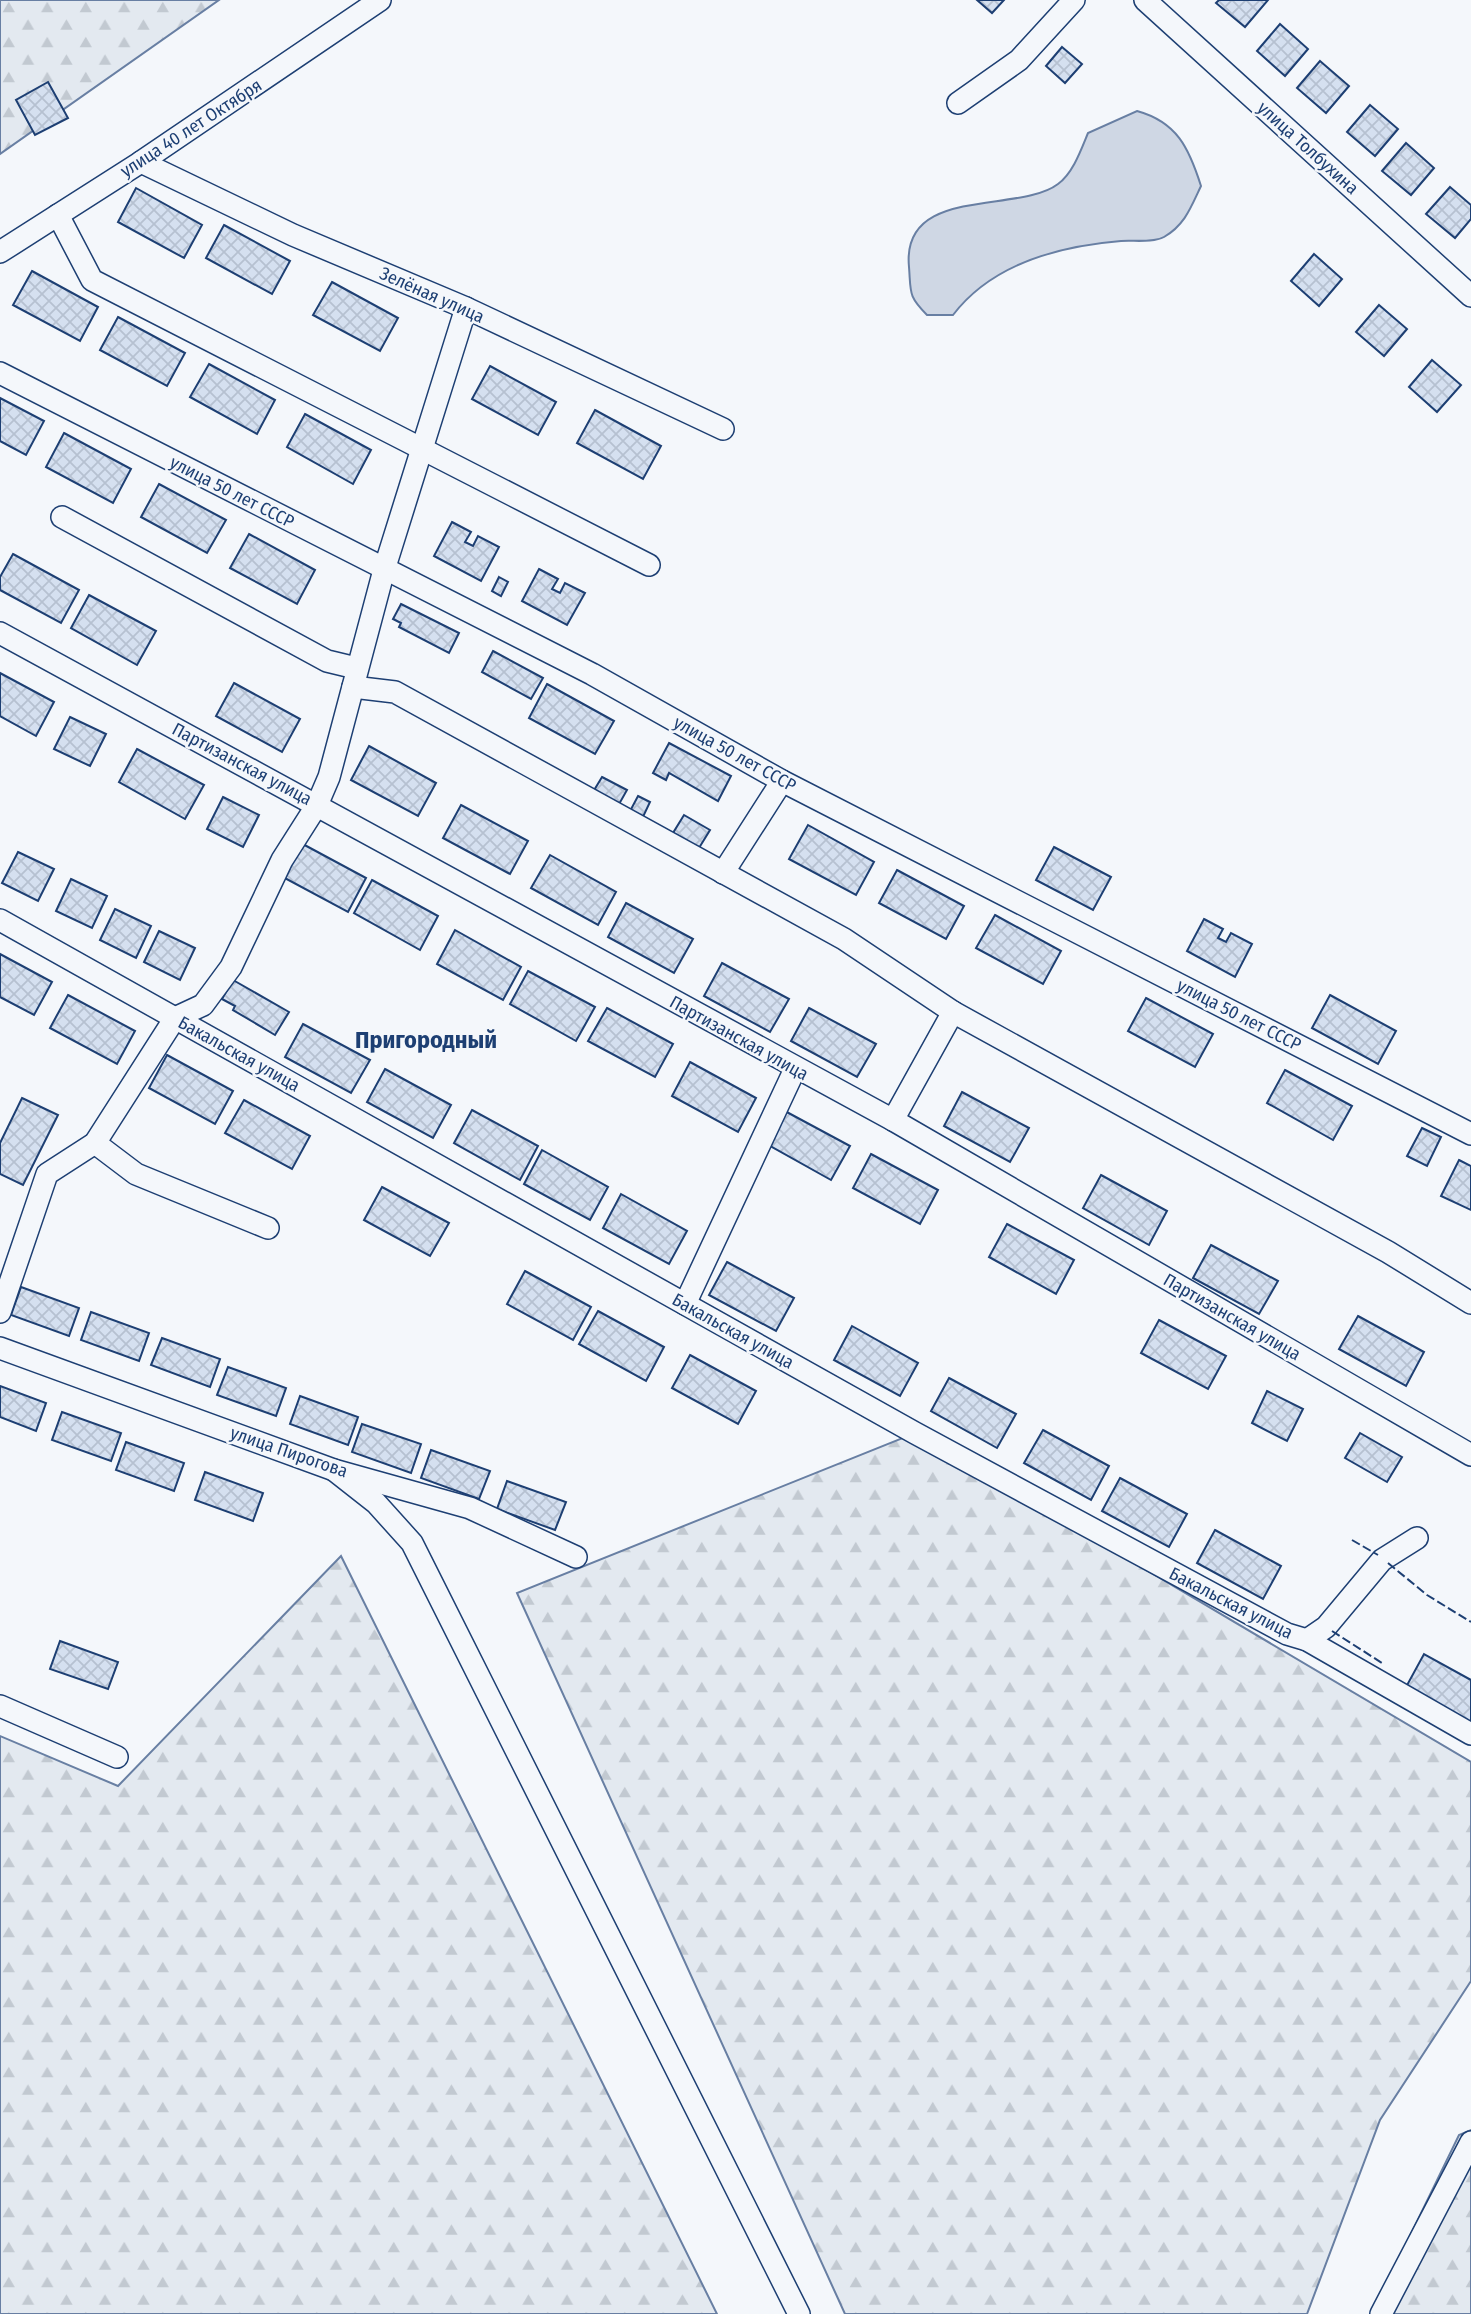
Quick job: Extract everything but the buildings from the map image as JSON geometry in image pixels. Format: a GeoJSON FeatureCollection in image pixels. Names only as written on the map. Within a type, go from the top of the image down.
{"type":"FeatureCollection","features":[{"type":"Feature","properties":{"kind":"street","name":"улица 40 лет Октября"},"geometry":{"type":"LineString","coordinates":[[0,252],[141,162],[380,0]]}},
{"type":"Feature","properties":{"kind":"street"},"geometry":{"type":"LineString","coordinates":[[958,103],[1019,60],[1074,0]]}},
{"type":"Feature","properties":{"kind":"street","name":"улица Толбухина"},"geometry":{"type":"LineString","coordinates":[[1145,0],[1471,296]]}},
{"type":"Feature","properties":{"kind":"street","name":"Зелёная улица"},"geometry":{"type":"LineString","coordinates":[[141,162],[293,235],[466,308],[723,429]]}},
{"type":"Feature","properties":{"kind":"street"},"geometry":{"type":"LineString","coordinates":[[58,215],[92,280],[649,565]]}},
{"type":"Feature","properties":{"kind":"street"},"geometry":{"type":"LineString","coordinates":[[0,1312],[47,1174],[95,1143],[175,1018],[203,1005],[231,967],[282,860],[317,805],[329,777],[384,570],[466,308]]}},
{"type":"Feature","properties":{"kind":"street","name":"улица 50 лет СССР"},"geometry":{"type":"LineString","coordinates":[[0,373],[592,674],[782,781],[1471,1134]]}},
{"type":"Feature","properties":{"kind":"street"},"geometry":{"type":"LineString","coordinates":[[62,517],[354,677],[395,692],[844,939],[953,1012],[1388,1252],[1471,1303]]}},
{"type":"Feature","properties":{"kind":"street","name":"Партизанская улица"},"geometry":{"type":"LineString","coordinates":[[0,633],[795,1069],[893,1120],[1471,1455]]}},
{"type":"Feature","properties":{"kind":"street"},"geometry":{"type":"LineString","coordinates":[[723,873],[782,781]]}},
{"type":"Feature","properties":{"kind":"street","name":"Бакальская улица"},"geometry":{"type":"LineString","coordinates":[[0,920],[927,1440],[1287,1634],[1307,1640],[1471,1734]]}},
{"type":"Feature","properties":{"kind":"street"},"geometry":{"type":"LineString","coordinates":[[893,1120],[953,1012]]}},
{"type":"Feature","properties":{"kind":"street"},"geometry":{"type":"LineString","coordinates":[[685,1304],[795,1069]]}},
{"type":"Feature","properties":{"kind":"street"},"geometry":{"type":"LineString","coordinates":[[95,1143],[136,1174],[268,1228]]}},
{"type":"Feature","properties":{"kind":"street","name":"улица Пирогова"},"geometry":{"type":"LineString","coordinates":[[0,1348],[334,1470],[470,1508],[576,1557]]}},
{"type":"Feature","properties":{"kind":"street"},"geometry":{"type":"LineString","coordinates":[[334,1470],[376,1503],[412,1543],[799,2314]]}},
{"type":"Feature","properties":{"kind":"street"},"geometry":{"type":"LineString","coordinates":[[1307,1640],[1326,1627],[1382,1560],[1418,1538]]}},
{"type":"Feature","properties":{"kind":"street"},"geometry":{"type":"LineString","coordinates":[[0,1706],[117,1756]]}},
{"type":"Feature","properties":{"kind":"street"},"geometry":{"type":"LineString","coordinates":[[1381,2314],[1471,2142]]}},
{"type":"Feature","properties":{"kind":"green space"},"geometry":{"type":"Polygon","coordinates":[[[0,0],[219,0],[0,154],[0,0]]]}},
{"type":"Feature","properties":{"kind":"green space"},"geometry":{"type":"Polygon","coordinates":[[[915,1433],[1471,1762],[1471,1981],[1380,2120],[1307,2314],[845,2314],[517,1593],[915,1433]]]}},
{"type":"Feature","properties":{"kind":"green space"},"geometry":{"type":"Polygon","coordinates":[[[341,1556],[717,2314],[0,2314],[0,1736],[118,1786],[341,1556]]]}},
{"type":"Feature","properties":{"kind":"green space"},"geometry":{"type":"Polygon","coordinates":[[[1471,2130],[1471,2314],[1372,2314],[1459,2135],[1471,2130]]]}},
{"type":"Feature","properties":{"kind":"shaded area"},"geometry":{"type":"Polygon","coordinates":[[[1137,111],[1162,122],[1180,138],[1192,160],[1201,186],[1187,215],[1177,227],[1159,239],[1074,248],[1028,261],[987,283],[969,297],[953,315],[927,315],[921,309],[912,294],[909,267],[912,241],[923,224],[942,213],[1040,193],[1058,184],[1072,168],[1088,133],[1137,111]]]}},
{"type":"Feature","properties":{"kind":"fence"},"geometry":{"type":"LineString","coordinates":[[1352,1540],[1378,1555]]}},
{"type":"Feature","properties":{"kind":"fence"},"geometry":{"type":"LineString","coordinates":[[1388,1563],[1427,1595],[1471,1622]]}},
{"type":"Feature","properties":{"kind":"fence"},"geometry":{"type":"LineString","coordinates":[[1332,1631],[1382,1663]]}},
{"type":"Feature","properties":{"kind":"district","name":"Пригородный"},"geometry":{"type":"Point","coordinates":[426,1040]}}]}
